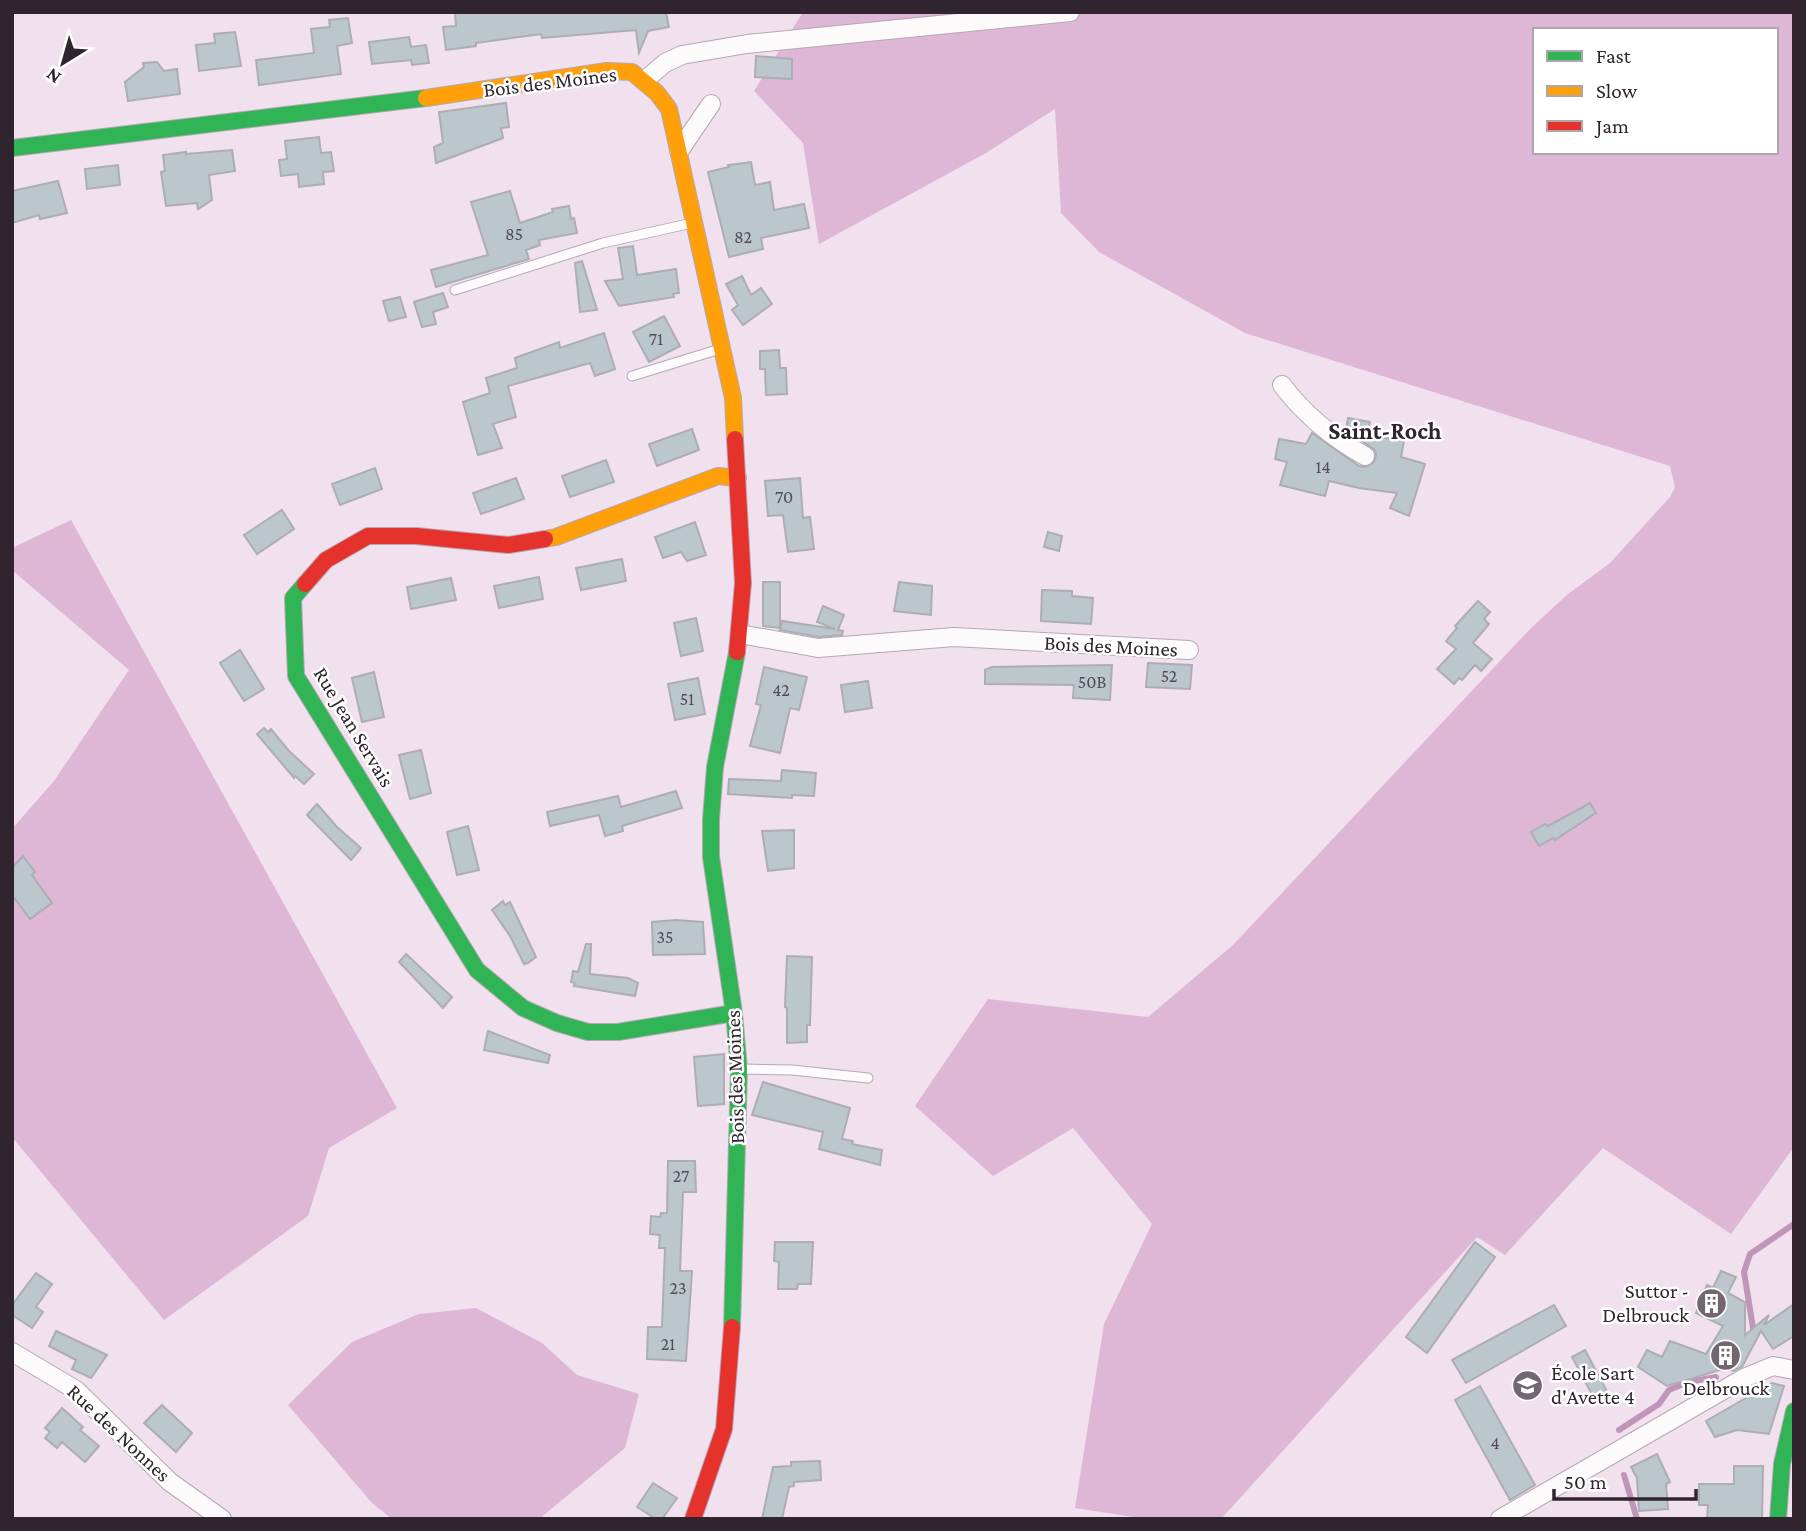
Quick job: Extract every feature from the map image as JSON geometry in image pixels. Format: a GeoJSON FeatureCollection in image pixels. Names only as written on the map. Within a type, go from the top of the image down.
{"type":"FeatureCollection","features":[{"type":"Feature","properties":{"kind":"street"},"geometry":{"type":"LineString","coordinates":[[645,81],[665,64],[682,55],[747,44],[1070,12]]}},
{"type":"Feature","properties":{"kind":"street","name":"Bois des Moines"},"geometry":{"type":"LineString","coordinates":[[12,148],[458,94],[607,71],[632,72],[645,81],[669,108],[733,398],[743,583],[740,634],[715,767],[710,858],[734,1013],[739,1069],[731,1356],[724,1429],[693,1519]]}},
{"type":"Feature","properties":{"kind":"street"},"geometry":{"type":"LineString","coordinates":[[679,151],[711,104]]}},
{"type":"Feature","properties":{"kind":"street"},"geometry":{"type":"LineString","coordinates":[[1282,385],[1295,402],[1340,443],[1365,456]]}},
{"type":"Feature","properties":{"kind":"street","name":"Rue Jean Servais"},"geometry":{"type":"LineString","coordinates":[[734,1013],[618,1032],[588,1032],[523,1008],[477,970],[296,676],[293,598],[326,560],[368,536],[416,536],[508,545],[556,537],[718,476],[738,478]]}},
{"type":"Feature","properties":{"kind":"street","name":"Bois des Moines"},"geometry":{"type":"LineString","coordinates":[[740,634],[818,648],[954,638],[1189,650]]}},
{"type":"Feature","properties":{"kind":"street","name":"Rue des Nonnes"},"geometry":{"type":"LineString","coordinates":[[12,1352],[76,1390],[170,1482],[222,1519]]}},
{"type":"Feature","properties":{"kind":"street"},"geometry":{"type":"LineString","coordinates":[[1500,1519],[1744,1378],[1773,1366],[1794,1370]]}},
{"type":"Feature","properties":{"kind":"street"},"geometry":{"type":"LineString","coordinates":[[1778,1519],[1778,1496],[1786,1434],[1794,1411]]}},
{"type":"Feature","properties":{"kind":"lane"},"geometry":{"type":"LineString","coordinates":[[454,289],[603,243],[694,223]]}},
{"type":"Feature","properties":{"kind":"lane"},"geometry":{"type":"LineString","coordinates":[[632,376],[722,348]]}},
{"type":"Feature","properties":{"kind":"lane"},"geometry":{"type":"LineString","coordinates":[[739,1069],[792,1070],[868,1078]]}},
{"type":"Feature","properties":{"kind":"shaded area"},"geometry":{"type":"Polygon","coordinates":[[[803,12],[1794,12],[1794,1147],[1731,1234],[1603,1148],[1505,1255],[1477,1237],[1221,1519],[1146,1519],[1075,1508],[1104,1324],[1152,1224],[1073,1128],[993,1176],[915,1106],[988,999],[1148,1017],[1233,945],[1531,628],[1568,594],[1610,563],[1670,497],[1675,487],[1670,466],[1245,333],[1099,252],[1061,213],[1055,109],[986,153],[819,244],[803,143],[754,91],[803,12]]]}},
{"type":"Feature","properties":{"kind":"shaded area"},"geometry":{"type":"Polygon","coordinates":[[[71,520],[397,1108],[329,1148],[308,1216],[164,1320],[12,1137],[12,829],[54,781],[129,670],[12,570],[12,548],[71,520]]]}},
{"type":"Feature","properties":{"kind":"shaded area"},"geometry":{"type":"Polygon","coordinates":[[[476,1308],[542,1343],[577,1375],[639,1394],[625,1448],[539,1519],[392,1519],[372,1503],[288,1405],[352,1342],[419,1314],[476,1308]]]}},
{"type":"Feature","properties":{"kind":"building"},"geometry":{"type":"Polygon","coordinates":[[[455,12],[666,12],[669,27],[648,31],[639,53],[636,30],[542,38],[541,34],[446,50],[443,27],[456,26],[455,12]]]}},
{"type":"Feature","properties":{"kind":"building"},"geometry":{"type":"Polygon","coordinates":[[[348,18],[352,43],[337,46],[341,74],[259,85],[256,60],[314,53],[311,29],[330,27],[329,20],[348,18]]]}},
{"type":"Feature","properties":{"kind":"building"},"geometry":{"type":"Polygon","coordinates":[[[235,32],[241,66],[199,71],[196,45],[215,43],[214,34],[235,32]]]}},
{"type":"Feature","properties":{"kind":"building"},"geometry":{"type":"Polygon","coordinates":[[[409,37],[411,47],[426,45],[429,63],[412,65],[411,60],[372,64],[369,42],[409,37]]]}},
{"type":"Feature","properties":{"kind":"building"},"geometry":{"type":"Polygon","coordinates":[[[756,56],[792,59],[792,79],[755,77],[756,56]]]}},
{"type":"Feature","properties":{"kind":"building"},"geometry":{"type":"Polygon","coordinates":[[[157,62],[164,71],[177,69],[180,94],[128,101],[125,82],[144,67],[143,63],[157,62]]]}},
{"type":"Feature","properties":{"kind":"building"},"geometry":{"type":"Polygon","coordinates":[[[506,103],[509,127],[501,128],[503,138],[436,163],[434,147],[443,143],[439,112],[506,103]]]}},
{"type":"Feature","properties":{"kind":"building"},"geometry":{"type":"Polygon","coordinates":[[[319,137],[321,153],[331,152],[334,171],[323,172],[324,184],[299,187],[298,174],[281,176],[279,160],[287,159],[285,141],[319,137]]]}},
{"type":"Feature","properties":{"kind":"building"},"geometry":{"type":"Polygon","coordinates":[[[232,150],[235,171],[209,175],[212,200],[198,209],[197,203],[166,206],[161,172],[165,171],[163,155],[232,150]]]}},
{"type":"Feature","properties":{"kind":"building"},"geometry":{"type":"Polygon","coordinates":[[[751,162],[755,185],[770,182],[774,210],[804,204],[809,228],[761,238],[763,249],[729,257],[708,172],[729,167],[728,165],[751,162]]]}},
{"type":"Feature","properties":{"kind":"building"},"geometry":{"type":"Polygon","coordinates":[[[118,165],[120,185],[87,189],[85,169],[118,165]]]}},
{"type":"Feature","properties":{"kind":"building"},"geometry":{"type":"Polygon","coordinates":[[[58,181],[67,213],[40,219],[39,215],[12,223],[12,191],[58,181]]]}},
{"type":"Feature","properties":{"kind":"building"},"geometry":{"type":"Polygon","coordinates":[[[510,191],[520,223],[553,212],[552,209],[569,206],[577,233],[539,240],[540,245],[526,250],[529,259],[436,287],[431,270],[488,255],[471,202],[510,191]]]}},
{"type":"Feature","properties":{"kind":"building"},"geometry":{"type":"Polygon","coordinates":[[[633,246],[637,275],[676,269],[679,293],[673,294],[674,297],[619,306],[605,281],[623,279],[618,248],[633,246]]]}},
{"type":"Feature","properties":{"kind":"building"},"geometry":{"type":"Polygon","coordinates":[[[582,261],[597,310],[580,312],[575,263],[582,261]]]}},
{"type":"Feature","properties":{"kind":"building"},"geometry":{"type":"Polygon","coordinates":[[[742,276],[751,295],[761,288],[772,304],[743,325],[732,310],[738,305],[726,284],[742,276]]]}},
{"type":"Feature","properties":{"kind":"building"},"geometry":{"type":"Polygon","coordinates":[[[443,293],[448,307],[433,312],[436,324],[422,327],[414,302],[443,293]]]}},
{"type":"Feature","properties":{"kind":"building"},"geometry":{"type":"Polygon","coordinates":[[[400,297],[406,317],[389,321],[383,301],[400,297]]]}},
{"type":"Feature","properties":{"kind":"building"},"geometry":{"type":"Polygon","coordinates":[[[664,316],[680,346],[649,362],[633,332],[664,316]]]}},
{"type":"Feature","properties":{"kind":"building"},"geometry":{"type":"Polygon","coordinates":[[[604,333],[615,369],[595,376],[590,363],[508,386],[516,417],[493,424],[502,448],[478,455],[463,402],[490,393],[486,378],[517,368],[515,358],[559,342],[560,348],[604,333]]]}},
{"type":"Feature","properties":{"kind":"building"},"geometry":{"type":"Polygon","coordinates":[[[779,350],[780,368],[786,368],[787,394],[766,395],[765,369],[760,369],[760,351],[779,350]]]}},
{"type":"Feature","properties":{"kind":"building"},"geometry":{"type":"Polygon","coordinates":[[[1348,418],[1370,422],[1367,435],[1404,441],[1401,457],[1425,464],[1409,516],[1390,508],[1397,493],[1329,481],[1325,496],[1280,485],[1287,462],[1275,459],[1279,439],[1306,444],[1312,433],[1359,466],[1366,467],[1374,462],[1375,450],[1346,430],[1348,418]]]}},
{"type":"Feature","properties":{"kind":"building"},"geometry":{"type":"Polygon","coordinates":[[[692,429],[699,450],[657,466],[649,444],[692,429]]]}},
{"type":"Feature","properties":{"kind":"building"},"geometry":{"type":"Polygon","coordinates":[[[606,460],[614,482],[570,497],[562,476],[606,460]]]}},
{"type":"Feature","properties":{"kind":"building"},"geometry":{"type":"Polygon","coordinates":[[[375,468],[382,489],[340,505],[332,484],[375,468]]]}},
{"type":"Feature","properties":{"kind":"building"},"geometry":{"type":"Polygon","coordinates":[[[516,478],[524,499],[481,514],[473,493],[516,478]]]}},
{"type":"Feature","properties":{"kind":"building"},"geometry":{"type":"Polygon","coordinates":[[[800,478],[803,518],[810,517],[814,549],[788,552],[783,515],[768,516],[765,481],[800,478]]]}},
{"type":"Feature","properties":{"kind":"building"},"geometry":{"type":"Polygon","coordinates":[[[282,510],[294,529],[257,554],[244,535],[282,510]]]}},
{"type":"Feature","properties":{"kind":"building"},"geometry":{"type":"Polygon","coordinates":[[[695,522],[706,555],[687,561],[681,552],[663,558],[655,537],[695,522]]]}},
{"type":"Feature","properties":{"kind":"building"},"geometry":{"type":"Polygon","coordinates":[[[1048,532],[1062,536],[1059,551],[1044,547],[1048,532]]]}},
{"type":"Feature","properties":{"kind":"building"},"geometry":{"type":"Polygon","coordinates":[[[622,559],[626,581],[581,590],[576,568],[622,559]]]}},
{"type":"Feature","properties":{"kind":"building"},"geometry":{"type":"Polygon","coordinates":[[[539,577],[543,599],[499,608],[494,586],[539,577]]]}},
{"type":"Feature","properties":{"kind":"building"},"geometry":{"type":"Polygon","coordinates":[[[451,578],[456,600],[411,609],[407,587],[451,578]]]}},
{"type":"Feature","properties":{"kind":"building"},"geometry":{"type":"Polygon","coordinates":[[[763,582],[780,582],[780,628],[763,626],[763,582]]]}},
{"type":"Feature","properties":{"kind":"building"},"geometry":{"type":"Polygon","coordinates":[[[899,582],[932,586],[931,615],[894,611],[899,582]]]}},
{"type":"Feature","properties":{"kind":"building"},"geometry":{"type":"Polygon","coordinates":[[[1042,590],[1072,591],[1072,596],[1093,598],[1091,624],[1041,621],[1042,590]]]}},
{"type":"Feature","properties":{"kind":"building"},"geometry":{"type":"Polygon","coordinates":[[[1478,601],[1490,612],[1484,619],[1489,624],[1473,643],[1492,659],[1481,671],[1475,665],[1462,680],[1459,678],[1454,684],[1437,669],[1456,649],[1446,641],[1457,628],[1455,626],[1478,601]]]}},
{"type":"Feature","properties":{"kind":"building"},"geometry":{"type":"Polygon","coordinates":[[[823,606],[844,615],[838,630],[843,631],[842,635],[819,637],[780,630],[782,621],[835,629],[817,622],[823,606]]]}},
{"type":"Feature","properties":{"kind":"building"},"geometry":{"type":"Polygon","coordinates":[[[696,618],[703,651],[681,656],[674,623],[696,618]]]}},
{"type":"Feature","properties":{"kind":"building"},"geometry":{"type":"Polygon","coordinates":[[[240,650],[264,689],[244,701],[220,663],[240,650]]]}},
{"type":"Feature","properties":{"kind":"building"},"geometry":{"type":"Polygon","coordinates":[[[1148,663],[1192,665],[1190,689],[1146,687],[1148,663]]]}},
{"type":"Feature","properties":{"kind":"building"},"geometry":{"type":"Polygon","coordinates":[[[1112,665],[1110,700],[1073,698],[1074,685],[985,684],[985,670],[992,667],[1112,665]]]}},
{"type":"Feature","properties":{"kind":"building"},"geometry":{"type":"Polygon","coordinates":[[[764,667],[807,677],[799,710],[790,708],[780,753],[750,746],[761,705],[756,704],[764,667]]]}},
{"type":"Feature","properties":{"kind":"building"},"geometry":{"type":"Polygon","coordinates":[[[374,672],[384,717],[362,722],[352,678],[374,672]]]}},
{"type":"Feature","properties":{"kind":"building"},"geometry":{"type":"Polygon","coordinates":[[[698,678],[705,714],[675,720],[668,684],[698,678]]]}},
{"type":"Feature","properties":{"kind":"building"},"geometry":{"type":"Polygon","coordinates":[[[868,681],[872,708],[845,712],[841,685],[868,681]]]}},
{"type":"Feature","properties":{"kind":"building"},"geometry":{"type":"Polygon","coordinates":[[[264,728],[268,732],[271,729],[289,751],[314,774],[304,784],[295,776],[294,778],[257,734],[264,728]]]}},
{"type":"Feature","properties":{"kind":"building"},"geometry":{"type":"Polygon","coordinates":[[[421,750],[431,793],[410,799],[399,755],[421,750]]]}},
{"type":"Feature","properties":{"kind":"building"},"geometry":{"type":"Polygon","coordinates":[[[782,770],[816,773],[814,796],[792,795],[792,798],[728,794],[729,779],[781,781],[782,770]]]}},
{"type":"Feature","properties":{"kind":"building"},"geometry":{"type":"Polygon","coordinates":[[[676,791],[682,808],[622,826],[623,831],[605,836],[599,815],[550,826],[547,812],[618,796],[621,807],[676,791]]]}},
{"type":"Feature","properties":{"kind":"building"},"geometry":{"type":"Polygon","coordinates":[[[1590,803],[1596,813],[1555,840],[1553,838],[1539,846],[1531,832],[1545,824],[1548,826],[1590,803]]]}},
{"type":"Feature","properties":{"kind":"building"},"geometry":{"type":"Polygon","coordinates":[[[317,804],[337,827],[361,848],[351,860],[307,815],[317,804]]]}},
{"type":"Feature","properties":{"kind":"building"},"geometry":{"type":"Polygon","coordinates":[[[468,826],[479,870],[457,875],[447,832],[468,826]]]}},
{"type":"Feature","properties":{"kind":"building"},"geometry":{"type":"Polygon","coordinates":[[[794,830],[794,868],[768,871],[762,831],[794,830]]]}},
{"type":"Feature","properties":{"kind":"building"},"geometry":{"type":"Polygon","coordinates":[[[23,856],[35,872],[32,875],[52,903],[30,919],[12,895],[12,868],[23,856]]]}},
{"type":"Feature","properties":{"kind":"building"},"geometry":{"type":"Polygon","coordinates":[[[503,901],[505,905],[510,902],[536,957],[528,963],[524,964],[510,936],[492,910],[503,901]]]}},
{"type":"Feature","properties":{"kind":"building"},"geometry":{"type":"Polygon","coordinates":[[[652,922],[703,922],[705,954],[653,955],[652,922]]]}},
{"type":"Feature","properties":{"kind":"building"},"geometry":{"type":"Polygon","coordinates":[[[586,944],[591,944],[590,974],[628,978],[638,983],[635,996],[574,986],[575,983],[571,982],[573,971],[578,972],[586,944]]]}},
{"type":"Feature","properties":{"kind":"building"},"geometry":{"type":"Polygon","coordinates":[[[406,954],[452,997],[443,1008],[399,962],[406,954]]]}},
{"type":"Feature","properties":{"kind":"building"},"geometry":{"type":"Polygon","coordinates":[[[787,956],[812,957],[807,1042],[787,1043],[787,956]]]}},
{"type":"Feature","properties":{"kind":"building"},"geometry":{"type":"Polygon","coordinates":[[[488,1031],[550,1055],[548,1063],[484,1050],[488,1031]]]}},
{"type":"Feature","properties":{"kind":"building"},"geometry":{"type":"Polygon","coordinates":[[[724,1054],[724,1104],[698,1106],[694,1057],[724,1054]]]}},
{"type":"Feature","properties":{"kind":"building"},"geometry":{"type":"Polygon","coordinates":[[[763,1082],[850,1108],[842,1139],[853,1141],[852,1144],[882,1150],[880,1165],[819,1149],[823,1132],[752,1115],[763,1082]]]}},
{"type":"Feature","properties":{"kind":"building"},"geometry":{"type":"Polygon","coordinates":[[[668,1161],[695,1161],[696,1192],[683,1192],[680,1271],[692,1271],[686,1361],[647,1359],[648,1327],[662,1327],[665,1248],[659,1248],[660,1235],[650,1234],[651,1216],[660,1217],[661,1213],[667,1213],[668,1161]]]}},
{"type":"Feature","properties":{"kind":"building"},"geometry":{"type":"Polygon","coordinates":[[[775,1242],[813,1242],[811,1284],[798,1284],[797,1289],[778,1289],[779,1262],[774,1261],[775,1242]]]}},
{"type":"Feature","properties":{"kind":"building"},"geometry":{"type":"Polygon","coordinates":[[[1475,1242],[1495,1257],[1427,1353],[1406,1337],[1475,1242]]]}},
{"type":"Feature","properties":{"kind":"building"},"geometry":{"type":"Polygon","coordinates":[[[1721,1271],[1736,1277],[1728,1293],[1745,1302],[1745,1335],[1769,1315],[1764,1325],[1794,1304],[1794,1336],[1773,1349],[1761,1331],[1742,1367],[1733,1371],[1726,1368],[1667,1386],[1638,1367],[1647,1350],[1662,1357],[1670,1341],[1706,1354],[1723,1326],[1696,1313],[1707,1285],[1713,1288],[1721,1271]]]}},
{"type":"Feature","properties":{"kind":"building"},"geometry":{"type":"Polygon","coordinates":[[[36,1273],[52,1284],[36,1307],[43,1312],[32,1328],[12,1315],[12,1305],[36,1273]]]}},
{"type":"Feature","properties":{"kind":"building"},"geometry":{"type":"Polygon","coordinates":[[[1554,1305],[1566,1326],[1466,1383],[1452,1360],[1554,1305]]]}},
{"type":"Feature","properties":{"kind":"building"},"geometry":{"type":"Polygon","coordinates":[[[56,1331],[107,1355],[91,1378],[72,1369],[76,1360],[49,1346],[56,1331]]]}},
{"type":"Feature","properties":{"kind":"building"},"geometry":{"type":"Polygon","coordinates":[[[1585,1350],[1609,1395],[1596,1402],[1572,1357],[1585,1350]]]}},
{"type":"Feature","properties":{"kind":"building"},"geometry":{"type":"Polygon","coordinates":[[[1772,1383],[1784,1386],[1769,1434],[1737,1430],[1715,1437],[1706,1421],[1772,1383]]]}},
{"type":"Feature","properties":{"kind":"building"},"geometry":{"type":"Polygon","coordinates":[[[1480,1386],[1535,1485],[1510,1500],[1455,1400],[1480,1386]]]}},
{"type":"Feature","properties":{"kind":"building"},"geometry":{"type":"Polygon","coordinates":[[[162,1405],[192,1433],[176,1452],[144,1423],[162,1405]]]}},
{"type":"Feature","properties":{"kind":"building"},"geometry":{"type":"Polygon","coordinates":[[[62,1408],[83,1427],[80,1430],[99,1446],[85,1462],[62,1442],[57,1448],[45,1438],[50,1432],[45,1428],[62,1408]]]}},
{"type":"Feature","properties":{"kind":"building"},"geometry":{"type":"Polygon","coordinates":[[[1657,1454],[1670,1482],[1666,1484],[1668,1509],[1639,1511],[1637,1478],[1631,1467],[1657,1454]]]}},
{"type":"Feature","properties":{"kind":"building"},"geometry":{"type":"Polygon","coordinates":[[[820,1461],[821,1480],[794,1482],[794,1486],[789,1487],[782,1519],[762,1519],[773,1467],[791,1466],[791,1462],[820,1461]]]}},
{"type":"Feature","properties":{"kind":"building"},"geometry":{"type":"Polygon","coordinates":[[[1734,1466],[1763,1466],[1762,1519],[1707,1519],[1708,1505],[1699,1505],[1699,1484],[1734,1484],[1734,1466]]]}},
{"type":"Feature","properties":{"kind":"building"},"geometry":{"type":"Polygon","coordinates":[[[653,1483],[677,1498],[662,1519],[656,1519],[637,1507],[653,1483]]]}},
{"type":"Feature","properties":{"kind":"waterway"},"geometry":{"type":"LineString","coordinates":[[1754,1334],[1744,1272],[1750,1254],[1794,1224]]}},
{"type":"Feature","properties":{"kind":"waterway"},"geometry":{"type":"LineString","coordinates":[[1619,1430],[1659,1404],[1669,1390],[1688,1382],[1716,1377]]}},
{"type":"Feature","properties":{"kind":"waterway"},"geometry":{"type":"LineString","coordinates":[[1624,1475],[1637,1519]]}},
{"type":"Feature","properties":{"kind":"traffic: fast"},"geometry":{"type":"LineString","coordinates":[[12,148],[426,98]]}},
{"type":"Feature","properties":{"kind":"traffic: fast"},"geometry":{"type":"LineString","coordinates":[[305,584],[293,598],[296,676],[477,970],[523,1008],[557,1023],[588,1032],[618,1032],[734,1013]]}},
{"type":"Feature","properties":{"kind":"traffic: fast"},"geometry":{"type":"LineString","coordinates":[[732,1327],[739,1069],[734,1013],[711,857],[711,819],[715,767],[737,652]]}},
{"type":"Feature","properties":{"kind":"traffic: fast"},"geometry":{"type":"LineString","coordinates":[[1778,1519],[1782,1464],[1794,1411]]}},
{"type":"Feature","properties":{"kind":"traffic: slow"},"geometry":{"type":"LineString","coordinates":[[426,98],[607,71],[632,72],[657,93],[669,109],[733,398],[735,439]]}},
{"type":"Feature","properties":{"kind":"traffic: slow"},"geometry":{"type":"LineString","coordinates":[[545,539],[718,476],[738,478]]}},
{"type":"Feature","properties":{"kind":"traffic: jam"},"geometry":{"type":"LineString","coordinates":[[735,439],[743,583],[737,652]]}},
{"type":"Feature","properties":{"kind":"traffic: jam"},"geometry":{"type":"LineString","coordinates":[[305,584],[326,560],[368,536],[416,536],[508,545],[545,539]]}},
{"type":"Feature","properties":{"kind":"traffic: jam"},"geometry":{"type":"LineString","coordinates":[[693,1519],[724,1429],[732,1327]]}},
{"type":"Feature","properties":{"kind":"place","name":"Suttor - Delbrouck"},"geometry":{"type":"Point","coordinates":[1712,1303]}},
{"type":"Feature","properties":{"kind":"place","name":"Delbrouck"},"geometry":{"type":"Point","coordinates":[1726,1356]}},
{"type":"Feature","properties":{"kind":"place","name":"École Sart d'Avette 4"},"geometry":{"type":"Point","coordinates":[1528,1385]}},
{"type":"Feature","properties":{"kind":"district","name":"Saint-Roch"},"geometry":{"type":"Point","coordinates":[1385,430]}}]}
